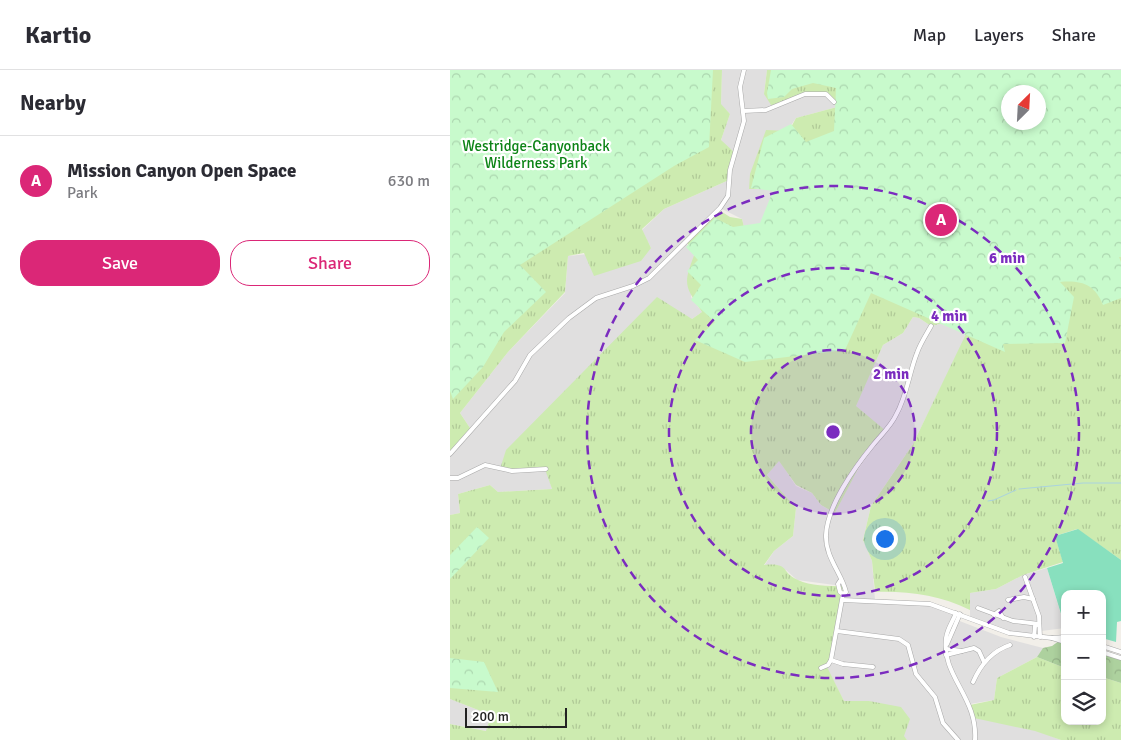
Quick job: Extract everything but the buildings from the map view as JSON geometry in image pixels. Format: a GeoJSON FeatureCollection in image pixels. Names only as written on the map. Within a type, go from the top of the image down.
{"type":"FeatureCollection","features":[{"type":"Feature","properties":{"kind":"street"},"geometry":{"type":"LineString","coordinates":[[450,454],[515,381],[530,355],[569,318],[596,298],[633,286],[649,278],[720,208],[728,196],[730,170],[742,129],[744,111],[740,87],[744,70]]}},
{"type":"Feature","properties":{"kind":"street"},"geometry":{"type":"LineString","coordinates":[[744,111],[766,110],[805,94],[826,94],[834,102]]}},
{"type":"Feature","properties":{"kind":"street"},"geometry":{"type":"LineString","coordinates":[[822,668],[826,667],[830,660],[843,600],[843,591],[838,584],[840,581],[825,537],[832,510],[857,465],[894,419],[902,403],[917,351],[931,326]]}},
{"type":"Feature","properties":{"kind":"street"},"geometry":{"type":"LineString","coordinates":[[450,478],[458,478],[485,465],[506,470],[546,469]]}},
{"type":"Feature","properties":{"kind":"street"},"geometry":{"type":"LineString","coordinates":[[1025,577],[1039,616],[1040,637]]}},
{"type":"Feature","properties":{"kind":"street"},"geometry":{"type":"LineString","coordinates":[[1008,600],[1024,597],[1030,593]]}},
{"type":"Feature","properties":{"kind":"street"},"geometry":{"type":"LineString","coordinates":[[1024,597],[1033,600]]}},
{"type":"Feature","properties":{"kind":"street"},"geometry":{"type":"LineString","coordinates":[[843,600],[924,603],[958,613],[1009,633],[1061,637]]}},
{"type":"Feature","properties":{"kind":"street"},"geometry":{"type":"LineString","coordinates":[[978,608],[1003,618],[1026,624],[1039,624]]}},
{"type":"Feature","properties":{"kind":"street"},"geometry":{"type":"LineString","coordinates":[[958,613],[946,640],[946,656],[953,676],[973,711],[975,740]]}},
{"type":"Feature","properties":{"kind":"street"},"geometry":{"type":"LineString","coordinates":[[1034,636],[1035,626],[1039,624]]}},
{"type":"Feature","properties":{"kind":"street"},"geometry":{"type":"LineString","coordinates":[[837,631],[899,639],[906,642],[916,674],[932,690],[942,721],[958,740]]}},
{"type":"Feature","properties":{"kind":"street"},"geometry":{"type":"LineString","coordinates":[[1052,638],[1061,641]]}},
{"type":"Feature","properties":{"kind":"street"},"geometry":{"type":"LineString","coordinates":[[972,682],[984,662],[998,651],[1010,645]]}},
{"type":"Feature","properties":{"kind":"street"},"geometry":{"type":"LineString","coordinates":[[947,647],[962,651],[977,649],[984,662]]}},
{"type":"Feature","properties":{"kind":"street"},"geometry":{"type":"LineString","coordinates":[[1106,647],[1121,652]]}},
{"type":"Feature","properties":{"kind":"street"},"geometry":{"type":"LineString","coordinates":[[946,656],[958,654],[962,651]]}},
{"type":"Feature","properties":{"kind":"street"},"geometry":{"type":"LineString","coordinates":[[1106,653],[1121,658]]}},
{"type":"Feature","properties":{"kind":"street"},"geometry":{"type":"LineString","coordinates":[[830,660],[843,664],[873,667]]}},
{"type":"Feature","properties":{"kind":"shaded area"},"geometry":{"type":"Polygon","coordinates":[[[722,70],[767,70],[764,94],[822,93],[833,100],[837,107],[796,118],[749,188],[772,189],[777,203],[760,226],[744,227],[742,219],[720,208],[686,243],[695,253],[691,297],[702,312],[692,319],[546,469],[552,489],[498,492],[490,485],[458,494],[460,513],[450,515],[450,454],[472,431],[460,413],[508,352],[565,293],[568,256],[651,248],[642,230],[664,209],[729,180],[721,140],[730,114],[721,105],[722,70]]]}},
{"type":"Feature","properties":{"kind":"shaded area"},"geometry":{"type":"Polygon","coordinates":[[[913,317],[919,318],[931,326],[943,323],[967,334],[913,444],[871,506],[863,540],[872,561],[875,600],[919,602],[956,613],[948,631],[947,644],[957,620],[1001,637],[1043,648],[1037,657],[997,678],[994,700],[970,704],[1061,740],[907,740],[869,701],[844,701],[826,667],[842,586],[797,580],[786,570],[764,566],[774,551],[793,536],[796,508],[767,475],[779,460],[796,486],[812,493],[821,505],[835,513],[853,477],[873,448],[855,406],[883,345],[903,333],[913,317]]]}},
{"type":"Feature","properties":{"kind":"shaded area"},"geometry":{"type":"Polygon","coordinates":[[[1047,568],[1061,615],[1061,628],[1041,631],[1041,626],[1035,626],[1034,637],[1009,633],[970,618],[970,593],[996,589],[1023,575],[1047,568]]]}},
{"type":"Feature","properties":{"kind":"shaded area"},"geometry":{"type":"Polygon","coordinates":[[[450,699],[491,715],[487,731],[450,724],[450,699]]]}},
{"type":"Feature","properties":{"kind":"green space","name":"Westridge-Canyonback Wilderness Park"},"geometry":{"type":"Polygon","coordinates":[[[450,70],[722,70],[721,104],[730,114],[721,140],[735,153],[729,180],[664,209],[642,229],[651,248],[641,261],[594,276],[584,253],[568,256],[565,292],[508,352],[460,413],[472,431],[450,454],[450,70]]]}},
{"type":"Feature","properties":{"kind":"green space","name":"Westridge-Canyonback Wilderness Park"},"geometry":{"type":"Polygon","coordinates":[[[450,70],[713,70],[709,147],[674,166],[520,265],[546,292],[504,332],[483,367],[453,399],[450,391],[450,70]]]}},
{"type":"Feature","properties":{"kind":"green space"},"geometry":{"type":"Polygon","coordinates":[[[767,70],[1121,70],[1121,560],[1077,529],[1055,536],[1063,562],[1023,575],[996,589],[970,593],[970,610],[935,597],[900,592],[875,592],[872,561],[863,540],[871,506],[913,444],[966,334],[943,323],[931,326],[919,318],[913,317],[903,333],[883,345],[856,406],[886,431],[859,467],[835,513],[821,505],[812,493],[796,485],[779,461],[767,475],[796,508],[793,536],[774,551],[764,565],[778,565],[803,582],[842,586],[843,596],[831,660],[827,667],[844,701],[869,701],[901,707],[910,719],[904,736],[907,740],[450,740],[450,724],[486,731],[491,715],[450,699],[450,515],[460,513],[458,494],[490,485],[498,492],[552,489],[545,469],[500,469],[506,450],[657,297],[692,319],[702,312],[687,284],[688,272],[695,253],[686,242],[719,210],[730,217],[742,219],[744,227],[760,226],[777,203],[772,189],[749,189],[750,174],[766,130],[789,131],[796,118],[837,107],[829,96],[805,94],[773,108],[764,94],[767,70]]]}},
{"type":"Feature","properties":{"kind":"green space"},"geometry":{"type":"Polygon","coordinates":[[[771,70],[1121,70],[1121,257],[1119,257],[1121,262],[1121,298],[1103,305],[1096,292],[1086,285],[1074,282],[1060,282],[1074,297],[1065,343],[1003,344],[1005,352],[871,293],[845,350],[745,362],[695,340],[715,322],[691,300],[701,285],[687,271],[698,260],[686,247],[715,218],[733,227],[760,223],[773,191],[751,188],[764,138],[791,124],[806,142],[834,131],[836,88],[813,83],[792,89],[784,97],[768,99],[767,93],[771,70]]]}},
{"type":"Feature","properties":{"kind":"green space"},"geometry":{"type":"Polygon","coordinates":[[[477,527],[489,538],[450,579],[450,555],[477,527]]]}},
{"type":"Feature","properties":{"kind":"green space"},"geometry":{"type":"Polygon","coordinates":[[[1078,529],[1121,560],[1121,621],[1117,622],[1116,642],[1106,639],[1106,590],[1061,590],[1061,614],[1047,568],[1063,563],[1055,536],[1078,529]]]}},
{"type":"Feature","properties":{"kind":"green space"},"geometry":{"type":"Polygon","coordinates":[[[1061,641],[1061,666],[1037,657],[1043,648],[1061,641]]]}},
{"type":"Feature","properties":{"kind":"green space"},"geometry":{"type":"Polygon","coordinates":[[[1106,653],[1121,658],[1121,683],[1106,678],[1106,653]]]}},
{"type":"Feature","properties":{"kind":"green space"},"geometry":{"type":"Polygon","coordinates":[[[1037,657],[1061,666],[1061,725],[1106,725],[1106,678],[1121,683],[1121,740],[1061,740],[1035,731],[974,718],[970,705],[994,700],[997,678],[1037,657]]]}},
{"type":"Feature","properties":{"kind":"green space"},"geometry":{"type":"Polygon","coordinates":[[[450,658],[484,662],[498,692],[450,688],[450,658]]]}},
{"type":"Feature","properties":{"kind":"waterway"},"geometry":{"type":"LineString","coordinates":[[1019,489],[1083,483],[1121,483]]}},
{"type":"Feature","properties":{"kind":"waterway"},"geometry":{"type":"LineString","coordinates":[[988,501],[1016,490]]}},
{"type":"Feature","properties":{"kind":"place","name":"Mission Canyon Open Space"},"geometry":{"type":"Point","coordinates":[941,220]}}]}
